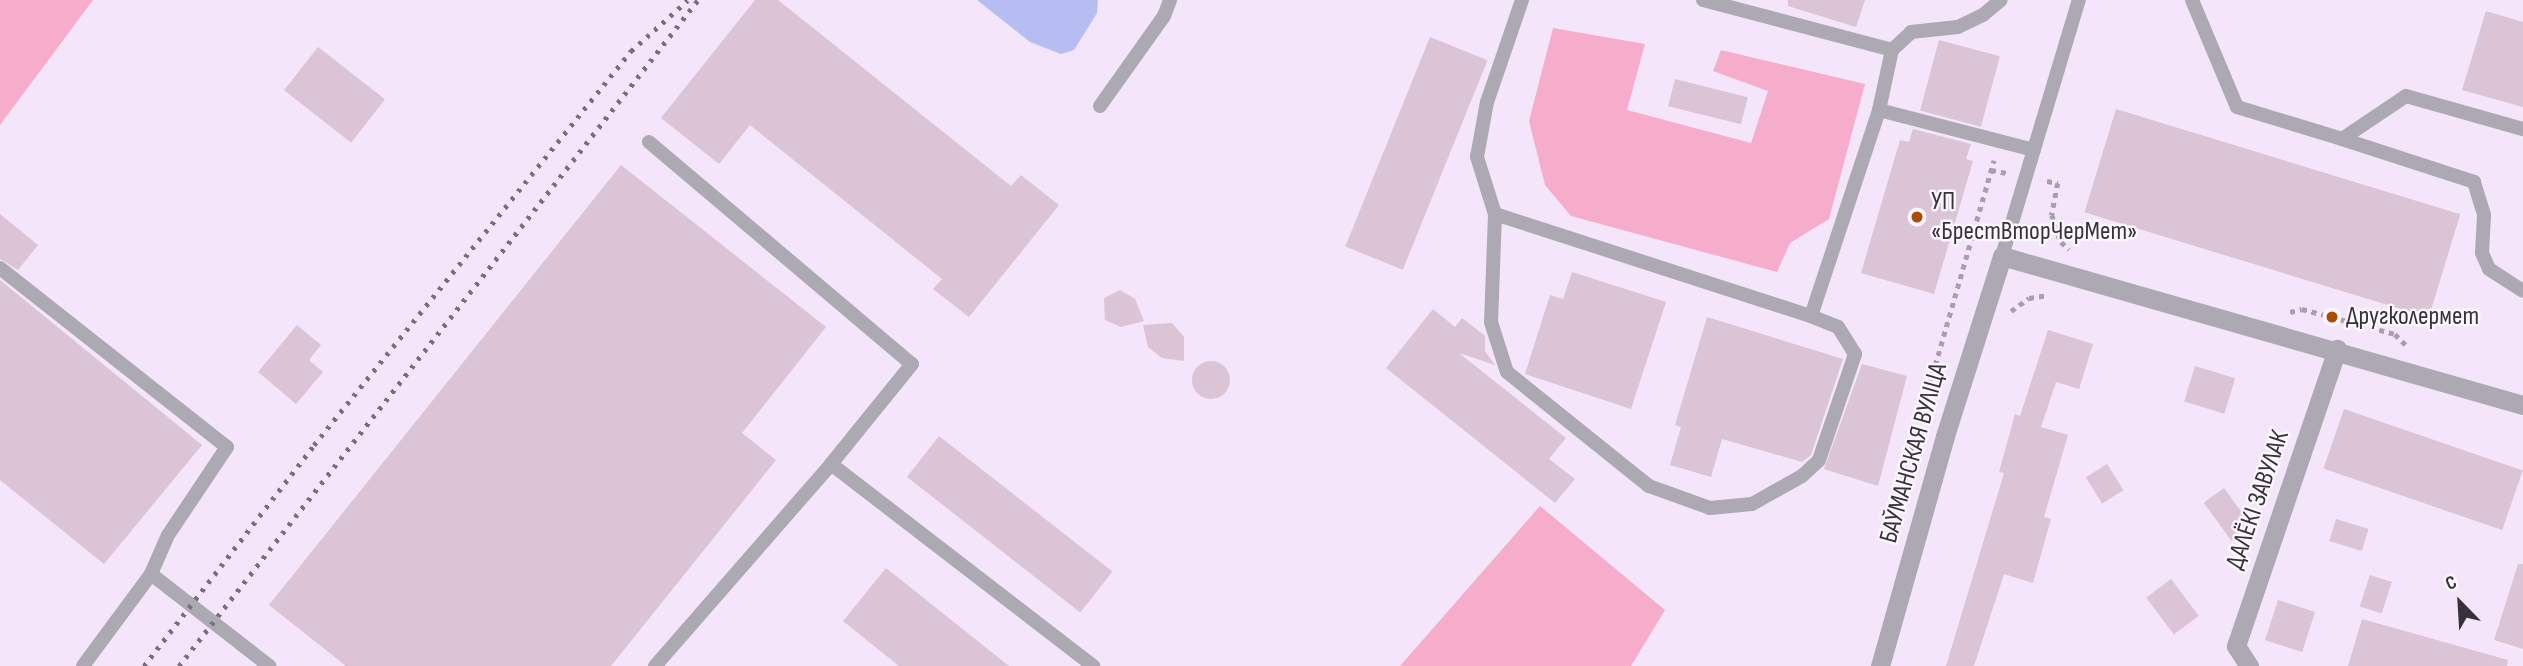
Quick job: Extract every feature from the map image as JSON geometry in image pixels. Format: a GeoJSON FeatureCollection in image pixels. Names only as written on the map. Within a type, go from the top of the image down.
{"type":"FeatureCollection","features":[{"type":"Feature","properties":{"kind":"street"},"geometry":{"type":"LineString","coordinates":[[2002,256],[2337,349],[2523,405]]}},
{"type":"Feature","properties":{"kind":"street","name":"БАЎМАНСКАЯ ВУЛІЦА"},"geometry":{"type":"LineString","coordinates":[[1880,666],[1945,436],[2002,256]]}},
{"type":"Feature","properties":{"kind":"street","name":"ДАЛЁКІ ЗАВУЛАК"},"geometry":{"type":"LineString","coordinates":[[2249,666],[2236,646],[2337,349]]}},
{"type":"Feature","properties":{"kind":"lane"},"geometry":{"type":"LineString","coordinates":[[1100,106],[1164,16],[1170,0]]}},
{"type":"Feature","properties":{"kind":"lane"},"geometry":{"type":"LineString","coordinates":[[1495,214],[1838,327],[1855,354],[1819,460],[1802,476],[1752,504],[1710,508],[1649,486],[1507,372],[1491,322],[1495,214],[1477,157],[1487,102],[1522,0]]}},
{"type":"Feature","properties":{"kind":"lane"},"geometry":{"type":"LineString","coordinates":[[1703,0],[1892,50]]}},
{"type":"Feature","properties":{"kind":"lane"},"geometry":{"type":"LineString","coordinates":[[1811,316],[1879,110],[1892,50],[1911,32],[1958,27],[1983,15],[2001,0]]}},
{"type":"Feature","properties":{"kind":"lane"},"geometry":{"type":"LineString","coordinates":[[2002,256],[2079,0]]}},
{"type":"Feature","properties":{"kind":"lane"},"geometry":{"type":"LineString","coordinates":[[2192,0],[2237,107],[2474,182],[2484,215],[2482,253],[2488,270],[2523,291]]}},
{"type":"Feature","properties":{"kind":"lane"},"geometry":{"type":"LineString","coordinates":[[2342,139],[2406,96],[2523,129]]}},
{"type":"Feature","properties":{"kind":"lane"},"geometry":{"type":"LineString","coordinates":[[1879,110],[2035,150]]}},
{"type":"Feature","properties":{"kind":"lane"},"geometry":{"type":"LineString","coordinates":[[649,142],[912,364],[831,464],[655,666]]}},
{"type":"Feature","properties":{"kind":"lane"},"geometry":{"type":"LineString","coordinates":[[0,268],[227,447],[168,535],[151,574],[83,666]]}},
{"type":"Feature","properties":{"kind":"lane"},"geometry":{"type":"LineString","coordinates":[[831,464],[1093,666]]}},
{"type":"Feature","properties":{"kind":"lane"},"geometry":{"type":"LineString","coordinates":[[151,574],[269,666]]}},
{"type":"Feature","properties":{"kind":"path"},"geometry":{"type":"LineString","coordinates":[[1891,519],[1999,141]]}},
{"type":"Feature","properties":{"kind":"path"},"geometry":{"type":"LineString","coordinates":[[1991,170],[2058,183],[2052,215],[2061,242],[2081,257],[2072,291],[2029,298],[2007,313]]}},
{"type":"Feature","properties":{"kind":"shaded area"},"geometry":{"type":"Polygon","coordinates":[[[0,0],[93,0],[0,125],[0,0]]]}},
{"type":"Feature","properties":{"kind":"shaded area"},"geometry":{"type":"Polygon","coordinates":[[[1553,28],[1645,44],[1627,110],[1751,143],[1768,91],[1713,71],[1721,50],[1865,84],[1829,219],[1790,243],[1777,272],[1571,216],[1545,185],[1529,121],[1553,28]]]}},
{"type":"Feature","properties":{"kind":"shaded area"},"geometry":{"type":"Polygon","coordinates":[[[1540,506],[1665,610],[1631,666],[1400,666],[1540,506]]]}},
{"type":"Feature","properties":{"kind":"water"},"geometry":{"type":"Polygon","coordinates":[[[977,0],[1098,0],[1097,13],[1074,50],[1061,54],[1030,42],[977,0]]]}},
{"type":"Feature","properties":{"kind":"building"},"geometry":{"type":"Polygon","coordinates":[[[755,0],[778,0],[1011,186],[1021,175],[1059,205],[969,317],[933,289],[942,279],[750,125],[719,164],[661,118],[755,0]]]}},
{"type":"Feature","properties":{"kind":"building"},"geometry":{"type":"Polygon","coordinates":[[[1788,0],[1865,0],[1856,27],[1788,6],[1788,0]]]}},
{"type":"Feature","properties":{"kind":"building"},"geometry":{"type":"Polygon","coordinates":[[[2486,11],[2523,22],[2523,107],[2462,90],[2486,11]]]}},
{"type":"Feature","properties":{"kind":"building"},"geometry":{"type":"Polygon","coordinates":[[[1430,37],[1487,60],[1403,270],[1345,247],[1430,37]]]}},
{"type":"Feature","properties":{"kind":"building"},"geometry":{"type":"Polygon","coordinates":[[[1939,40],[2000,56],[1981,127],[1920,111],[1939,40]]]}},
{"type":"Feature","properties":{"kind":"building"},"geometry":{"type":"Polygon","coordinates":[[[318,47],[385,99],[351,143],[284,90],[318,47]]]}},
{"type":"Feature","properties":{"kind":"building"},"geometry":{"type":"Polygon","coordinates":[[[1675,79],[1748,97],[1741,124],[1668,106],[1675,79]]]}},
{"type":"Feature","properties":{"kind":"building"},"geometry":{"type":"Polygon","coordinates":[[[2116,109],[2460,214],[2429,318],[2084,212],[2116,109]]]}},
{"type":"Feature","properties":{"kind":"building","name":"УП «БрестВторЧерМет»"},"geometry":{"type":"Polygon","coordinates":[[[1913,129],[1971,144],[1966,159],[1973,161],[1934,294],[1861,273],[1900,140],[1909,142],[1913,129]]]}},
{"type":"Feature","properties":{"kind":"building"},"geometry":{"type":"Polygon","coordinates":[[[621,165],[826,327],[742,433],[776,460],[611,666],[346,666],[269,605],[621,165]]]}},
{"type":"Feature","properties":{"kind":"building"},"geometry":{"type":"Polygon","coordinates":[[[0,214],[38,245],[18,270],[0,259],[0,214]]]}},
{"type":"Feature","properties":{"kind":"building"},"geometry":{"type":"Polygon","coordinates":[[[1572,272],[1666,302],[1631,409],[1525,374],[1550,295],[1563,299],[1572,272]]]}},
{"type":"Feature","properties":{"kind":"building"},"geometry":{"type":"Polygon","coordinates":[[[0,280],[202,445],[104,564],[0,480],[0,280]]]}},
{"type":"Feature","properties":{"kind":"building"},"geometry":{"type":"Polygon","coordinates":[[[1120,290],[1135,299],[1144,321],[1121,327],[1105,320],[1104,298],[1120,290]]]}},
{"type":"Feature","properties":{"kind":"building"},"geometry":{"type":"Polygon","coordinates":[[[1433,309],[1455,327],[1462,318],[1485,336],[1485,351],[1495,365],[1459,353],[1566,438],[1549,459],[1575,479],[1555,503],[1386,368],[1433,309]]]}},
{"type":"Feature","properties":{"kind":"building"},"geometry":{"type":"Polygon","coordinates":[[[1707,317],[1843,359],[1811,455],[1802,462],[1722,439],[1711,477],[1670,465],[1681,427],[1675,425],[1707,317]]]}},
{"type":"Feature","properties":{"kind":"building"},"geometry":{"type":"Polygon","coordinates":[[[1172,323],[1184,337],[1184,361],[1162,358],[1148,347],[1143,325],[1172,323]]]}},
{"type":"Feature","properties":{"kind":"building"},"geometry":{"type":"Polygon","coordinates":[[[297,325],[321,345],[309,360],[323,372],[296,404],[258,372],[297,325]]]}},
{"type":"Feature","properties":{"kind":"building"},"geometry":{"type":"Polygon","coordinates":[[[2048,330],[2093,344],[2079,389],[2056,382],[2041,427],[2068,435],[2044,517],[2051,519],[2033,583],[2004,574],[1974,666],[1946,666],[2004,473],[1999,472],[2015,414],[2020,416],[2048,330]]]}},
{"type":"Feature","properties":{"kind":"building"},"geometry":{"type":"Polygon","coordinates":[[[1211,361],[1224,367],[1230,380],[1224,393],[1211,399],[1198,393],[1192,380],[1198,367],[1211,361]]]}},
{"type":"Feature","properties":{"kind":"building"},"geometry":{"type":"Polygon","coordinates":[[[1862,364],[1907,376],[1878,486],[1824,469],[1862,364]]]}},
{"type":"Feature","properties":{"kind":"building"},"geometry":{"type":"Polygon","coordinates":[[[2195,366],[2235,378],[2224,414],[2184,401],[2195,366]]]}},
{"type":"Feature","properties":{"kind":"building"},"geometry":{"type":"Polygon","coordinates":[[[2344,409],[2523,471],[2502,530],[2323,469],[2344,409]]]}},
{"type":"Feature","properties":{"kind":"building"},"geometry":{"type":"Polygon","coordinates":[[[939,436],[1112,571],[1080,612],[907,477],[939,436]]]}},
{"type":"Feature","properties":{"kind":"building"},"geometry":{"type":"Polygon","coordinates":[[[2107,464],[2123,490],[2102,504],[2086,477],[2107,464]]]}},
{"type":"Feature","properties":{"kind":"building"},"geometry":{"type":"Polygon","coordinates":[[[2224,488],[2252,526],[2231,541],[2204,503],[2224,488]]]}},
{"type":"Feature","properties":{"kind":"building"},"geometry":{"type":"Polygon","coordinates":[[[2336,519],[2369,529],[2362,551],[2329,541],[2336,519]]]}},
{"type":"Feature","properties":{"kind":"building"},"geometry":{"type":"Polygon","coordinates":[[[2518,564],[2523,564],[2523,649],[2494,640],[2518,564]]]}},
{"type":"Feature","properties":{"kind":"building"},"geometry":{"type":"Polygon","coordinates":[[[886,568],[1009,666],[899,666],[843,621],[886,568]]]}},
{"type":"Feature","properties":{"kind":"building"},"geometry":{"type":"Polygon","coordinates":[[[2370,575],[2392,582],[2382,613],[2360,606],[2370,575]]]}},
{"type":"Feature","properties":{"kind":"building"},"geometry":{"type":"Polygon","coordinates":[[[2171,579],[2199,616],[2174,634],[2146,598],[2171,579]]]}},
{"type":"Feature","properties":{"kind":"building"},"geometry":{"type":"Polygon","coordinates":[[[2278,600],[2315,612],[2302,652],[2265,640],[2278,600]]]}},
{"type":"Feature","properties":{"kind":"building"},"geometry":{"type":"Polygon","coordinates":[[[2362,619],[2508,660],[2507,666],[2348,666],[2362,619]]]}},
{"type":"Feature","properties":{"kind":"railway"},"geometry":{"type":"LineString","coordinates":[[144,666],[314,445],[631,51],[688,0]]}},
{"type":"Feature","properties":{"kind":"railway"},"geometry":{"type":"LineString","coordinates":[[179,666],[698,0]]}},
{"type":"Feature","properties":{"kind":"place","name":"УП «БрестВторЧерМет»"},"geometry":{"type":"Point","coordinates":[1917,217]}},
{"type":"Feature","properties":{"kind":"place","name":"Другколермет"},"geometry":{"type":"Point","coordinates":[2332,317]}}]}
